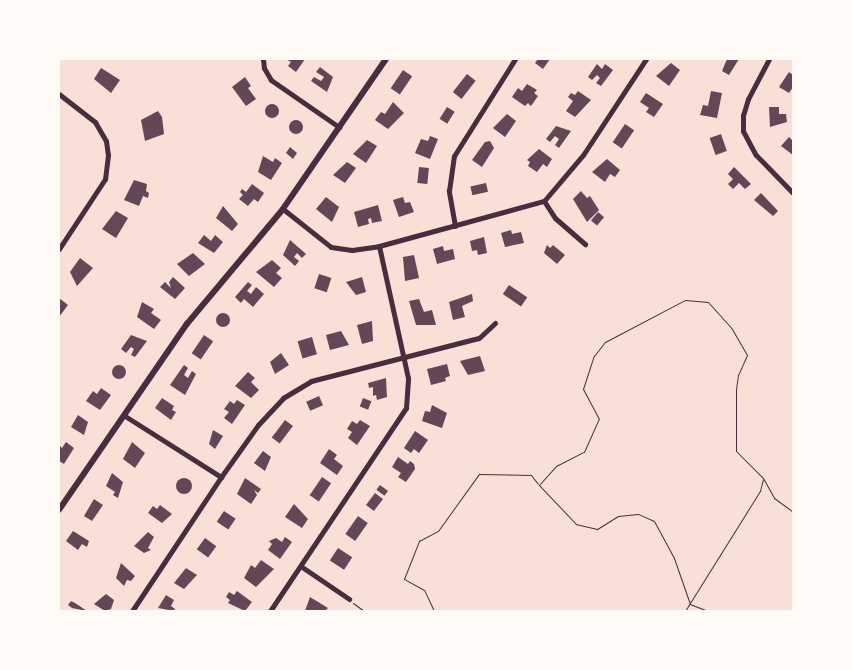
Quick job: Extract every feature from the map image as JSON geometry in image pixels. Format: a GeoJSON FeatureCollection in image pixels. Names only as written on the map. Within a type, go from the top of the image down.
{"type":"FeatureCollection","features":[{"type":"Feature","properties":{"kind":"street"},"geometry":{"type":"LineString","coordinates":[[263,59],[264,68],[271,80],[339,127]]}},
{"type":"Feature","properties":{"kind":"street"},"geometry":{"type":"LineString","coordinates":[[59,510],[187,324],[282,209],[386,59]]}},
{"type":"Feature","properties":{"kind":"street"},"geometry":{"type":"LineString","coordinates":[[455,226],[448,191],[454,156],[515,59]]}},
{"type":"Feature","properties":{"kind":"street"},"geometry":{"type":"LineString","coordinates":[[282,209],[331,247],[352,250],[379,246],[544,201],[583,155],[646,59]]}},
{"type":"Feature","properties":{"kind":"street"},"geometry":{"type":"LineString","coordinates":[[769,59],[748,99],[743,115],[743,131],[756,155],[793,193]]}},
{"type":"Feature","properties":{"kind":"street"},"geometry":{"type":"LineString","coordinates":[[59,94],[95,122],[106,141],[108,154],[105,179],[59,248]]}},
{"type":"Feature","properties":{"kind":"street"},"geometry":{"type":"LineString","coordinates":[[544,201],[555,218],[585,244]]}},
{"type":"Feature","properties":{"kind":"street"},"geometry":{"type":"LineString","coordinates":[[270,611],[302,567],[402,416],[409,395],[404,357],[379,246]]}},
{"type":"Feature","properties":{"kind":"street"},"geometry":{"type":"LineString","coordinates":[[132,611],[221,477],[258,425],[283,398],[311,381],[479,338],[495,323]]}},
{"type":"Feature","properties":{"kind":"street"},"geometry":{"type":"LineString","coordinates":[[125,416],[221,477]]}},
{"type":"Feature","properties":{"kind":"street"},"geometry":{"type":"LineString","coordinates":[[302,567],[348,599]]}},
{"type":"Feature","properties":{"kind":"path"},"geometry":{"type":"LineString","coordinates":[[539,485],[556,466],[584,452],[599,420],[583,389],[594,356],[605,342],[684,300],[708,302],[732,329],[746,354],[738,375],[736,390],[736,451],[764,478],[774,498],[793,512]]}},
{"type":"Feature","properties":{"kind":"path"},"geometry":{"type":"LineString","coordinates":[[434,611],[424,590],[404,579],[419,541],[438,531],[479,474],[531,475],[576,524],[597,529],[618,516],[638,514],[654,521],[674,558],[690,604],[708,611]]}},
{"type":"Feature","properties":{"kind":"path"},"geometry":{"type":"LineString","coordinates":[[685,611],[760,492],[764,478]]}},
{"type":"Feature","properties":{"kind":"path"},"geometry":{"type":"LineString","coordinates":[[348,599],[364,611]]}},
{"type":"Feature","properties":{"kind":"building"},"geometry":{"type":"Polygon","coordinates":[[[286,59],[305,59],[296,72],[288,66],[291,62],[286,59]]]}},
{"type":"Feature","properties":{"kind":"building"},"geometry":{"type":"Polygon","coordinates":[[[538,59],[550,59],[543,69],[535,63],[538,59]]]}},
{"type":"Feature","properties":{"kind":"building"},"geometry":{"type":"Polygon","coordinates":[[[727,59],[739,59],[729,75],[722,71],[727,59]]]}},
{"type":"Feature","properties":{"kind":"building"},"geometry":{"type":"Polygon","coordinates":[[[671,63],[680,70],[669,86],[656,76],[671,63]]]}},
{"type":"Feature","properties":{"kind":"building"},"geometry":{"type":"Polygon","coordinates":[[[597,64],[602,69],[605,64],[613,70],[601,86],[596,83],[600,78],[597,75],[592,80],[588,77],[597,64]]]}},
{"type":"Feature","properties":{"kind":"building"},"geometry":{"type":"Polygon","coordinates":[[[320,67],[333,77],[327,92],[311,81],[314,77],[321,81],[324,77],[316,72],[320,67]]]}},
{"type":"Feature","properties":{"kind":"building"},"geometry":{"type":"Polygon","coordinates":[[[101,68],[120,80],[111,93],[94,79],[101,68]]]}},
{"type":"Feature","properties":{"kind":"building"},"geometry":{"type":"Polygon","coordinates":[[[403,70],[412,76],[400,94],[391,88],[403,70]]]}},
{"type":"Feature","properties":{"kind":"building"},"geometry":{"type":"Polygon","coordinates":[[[789,72],[793,75],[793,87],[789,93],[779,87],[789,72]]]}},
{"type":"Feature","properties":{"kind":"building"},"geometry":{"type":"Polygon","coordinates":[[[467,74],[476,81],[462,99],[453,92],[467,74]]]}},
{"type":"Feature","properties":{"kind":"building"},"geometry":{"type":"Polygon","coordinates":[[[245,77],[251,86],[248,88],[256,99],[246,106],[232,87],[245,77]]]}},
{"type":"Feature","properties":{"kind":"building"},"geometry":{"type":"Polygon","coordinates":[[[527,84],[537,90],[534,93],[538,96],[531,106],[528,103],[525,106],[512,97],[518,88],[522,91],[527,84]]]}},
{"type":"Feature","properties":{"kind":"building"},"geometry":{"type":"Polygon","coordinates":[[[578,91],[591,100],[575,117],[566,111],[573,101],[568,97],[571,93],[575,95],[578,91]]]}},
{"type":"Feature","properties":{"kind":"building"},"geometry":{"type":"Polygon","coordinates":[[[711,91],[722,93],[717,118],[700,115],[703,105],[708,106],[711,91]]]}},
{"type":"Feature","properties":{"kind":"building"},"geometry":{"type":"Polygon","coordinates":[[[646,93],[663,104],[654,117],[646,112],[649,108],[640,102],[646,93]]]}},
{"type":"Feature","properties":{"kind":"building"},"geometry":{"type":"Polygon","coordinates":[[[393,102],[404,113],[388,129],[375,120],[381,112],[385,114],[393,102]]]}},
{"type":"Feature","properties":{"kind":"building"},"geometry":{"type":"Polygon","coordinates":[[[272,104],[277,106],[279,111],[277,116],[272,118],[267,116],[265,111],[267,106],[272,104]]]}},
{"type":"Feature","properties":{"kind":"building"},"geometry":{"type":"Polygon","coordinates":[[[447,107],[455,112],[447,124],[440,119],[447,107]]]}},
{"type":"Feature","properties":{"kind":"building"},"geometry":{"type":"Polygon","coordinates":[[[769,107],[779,107],[779,114],[786,114],[787,122],[770,127],[769,107]]]}},
{"type":"Feature","properties":{"kind":"building"},"geometry":{"type":"Polygon","coordinates":[[[158,111],[162,117],[164,134],[145,141],[141,120],[158,111]]]}},
{"type":"Feature","properties":{"kind":"building"},"geometry":{"type":"Polygon","coordinates":[[[507,114],[516,121],[505,137],[493,128],[507,114]]]}},
{"type":"Feature","properties":{"kind":"building"},"geometry":{"type":"Polygon","coordinates":[[[296,120],[301,122],[303,127],[301,132],[296,134],[291,132],[289,127],[291,122],[296,120]]]}},
{"type":"Feature","properties":{"kind":"building"},"geometry":{"type":"Polygon","coordinates":[[[625,124],[634,130],[622,148],[613,142],[625,124]]]}},
{"type":"Feature","properties":{"kind":"building"},"geometry":{"type":"Polygon","coordinates":[[[556,126],[571,131],[559,148],[555,145],[559,139],[555,136],[550,142],[546,139],[556,126]]]}},
{"type":"Feature","properties":{"kind":"building"},"geometry":{"type":"Polygon","coordinates":[[[721,134],[727,151],[716,155],[710,138],[721,134]]]}},
{"type":"Feature","properties":{"kind":"building"},"geometry":{"type":"Polygon","coordinates":[[[430,136],[438,139],[430,159],[415,153],[421,139],[428,141],[430,136]]]}},
{"type":"Feature","properties":{"kind":"building"},"geometry":{"type":"Polygon","coordinates":[[[789,137],[793,141],[793,155],[781,146],[789,137]]]}},
{"type":"Feature","properties":{"kind":"building"},"geometry":{"type":"Polygon","coordinates":[[[367,140],[377,146],[366,163],[353,154],[367,140]]]}},
{"type":"Feature","properties":{"kind":"building"},"geometry":{"type":"Polygon","coordinates":[[[490,141],[494,148],[482,167],[472,160],[485,142],[490,141]]]}},
{"type":"Feature","properties":{"kind":"building"},"geometry":{"type":"Polygon","coordinates":[[[290,147],[297,153],[293,159],[286,153],[290,147]]]}},
{"type":"Feature","properties":{"kind":"building"},"geometry":{"type":"Polygon","coordinates":[[[539,149],[552,159],[547,167],[543,164],[537,172],[528,166],[530,162],[527,160],[539,149]]]}},
{"type":"Feature","properties":{"kind":"building"},"geometry":{"type":"Polygon","coordinates":[[[263,156],[273,162],[275,158],[282,163],[271,180],[258,172],[263,156]]]}},
{"type":"Feature","properties":{"kind":"building"},"geometry":{"type":"Polygon","coordinates":[[[607,159],[620,170],[615,177],[610,174],[605,182],[592,172],[607,159]]]}},
{"type":"Feature","properties":{"kind":"building"},"geometry":{"type":"Polygon","coordinates":[[[347,162],[356,168],[345,183],[333,175],[347,162]]]}},
{"type":"Feature","properties":{"kind":"building"},"geometry":{"type":"Polygon","coordinates":[[[419,167],[429,168],[427,184],[417,183],[419,167]]]}},
{"type":"Feature","properties":{"kind":"building"},"geometry":{"type":"Polygon","coordinates":[[[734,167],[751,184],[745,189],[739,183],[733,189],[728,184],[733,179],[728,174],[734,167]]]}},
{"type":"Feature","properties":{"kind":"building"},"geometry":{"type":"Polygon","coordinates":[[[134,180],[147,184],[146,191],[149,193],[148,198],[143,196],[139,206],[124,200],[134,180]]]}},
{"type":"Feature","properties":{"kind":"building"},"geometry":{"type":"Polygon","coordinates":[[[486,183],[488,192],[472,195],[470,187],[486,183]]]}},
{"type":"Feature","properties":{"kind":"building"},"geometry":{"type":"Polygon","coordinates":[[[252,184],[264,193],[258,202],[254,199],[248,206],[239,199],[243,195],[240,192],[242,189],[246,192],[252,184]]]}},
{"type":"Feature","properties":{"kind":"building"},"geometry":{"type":"Polygon","coordinates":[[[581,191],[587,198],[590,196],[599,210],[587,222],[573,199],[581,191]]]}},
{"type":"Feature","properties":{"kind":"building"},"geometry":{"type":"Polygon","coordinates":[[[761,193],[778,211],[773,216],[754,200],[761,193]]]}},
{"type":"Feature","properties":{"kind":"building"},"geometry":{"type":"Polygon","coordinates":[[[326,197],[339,207],[332,222],[316,209],[326,197]]]}},
{"type":"Feature","properties":{"kind":"building"},"geometry":{"type":"Polygon","coordinates":[[[403,197],[405,203],[410,202],[414,212],[399,217],[393,200],[403,197]]]}},
{"type":"Feature","properties":{"kind":"building"},"geometry":{"type":"Polygon","coordinates":[[[378,205],[382,221],[372,223],[371,218],[368,219],[369,224],[358,227],[354,212],[378,205]]]}},
{"type":"Feature","properties":{"kind":"building"},"geometry":{"type":"Polygon","coordinates":[[[223,206],[238,224],[232,231],[216,218],[223,206]]]}},
{"type":"Feature","properties":{"kind":"building"},"geometry":{"type":"Polygon","coordinates":[[[116,211],[128,218],[116,238],[102,229],[116,211]]]}},
{"type":"Feature","properties":{"kind":"building"},"geometry":{"type":"Polygon","coordinates":[[[598,212],[604,217],[597,226],[591,220],[598,212]]]}},
{"type":"Feature","properties":{"kind":"building"},"geometry":{"type":"Polygon","coordinates":[[[511,230],[512,234],[521,232],[524,243],[505,247],[501,233],[511,230]]]}},
{"type":"Feature","properties":{"kind":"building"},"geometry":{"type":"Polygon","coordinates":[[[204,235],[211,241],[215,235],[223,242],[214,253],[198,243],[204,235]]]}},
{"type":"Feature","properties":{"kind":"building"},"geometry":{"type":"Polygon","coordinates":[[[484,237],[487,253],[478,255],[477,250],[472,251],[470,241],[484,237]]]}},
{"type":"Feature","properties":{"kind":"building"},"geometry":{"type":"Polygon","coordinates":[[[290,240],[306,254],[302,258],[297,253],[294,257],[299,261],[295,266],[283,255],[290,240]]]}},
{"type":"Feature","properties":{"kind":"building"},"geometry":{"type":"Polygon","coordinates":[[[547,245],[550,248],[553,245],[565,255],[557,264],[544,253],[547,245]]]}},
{"type":"Feature","properties":{"kind":"building"},"geometry":{"type":"Polygon","coordinates":[[[443,246],[444,251],[453,249],[455,259],[437,264],[433,249],[443,246]]]}},
{"type":"Feature","properties":{"kind":"building"},"geometry":{"type":"Polygon","coordinates":[[[193,253],[205,264],[189,276],[177,264],[193,253]]]}},
{"type":"Feature","properties":{"kind":"building"},"geometry":{"type":"Polygon","coordinates":[[[414,255],[419,278],[405,281],[403,257],[414,255]]]}},
{"type":"Feature","properties":{"kind":"building"},"geometry":{"type":"Polygon","coordinates":[[[80,258],[93,268],[77,286],[70,272],[80,258]]]}},
{"type":"Feature","properties":{"kind":"building"},"geometry":{"type":"Polygon","coordinates":[[[272,260],[281,268],[276,273],[282,278],[274,287],[256,272],[272,260]]]}},
{"type":"Feature","properties":{"kind":"building"},"geometry":{"type":"Polygon","coordinates":[[[319,274],[331,278],[327,292],[314,288],[319,274]]]}},
{"type":"Feature","properties":{"kind":"building"},"geometry":{"type":"Polygon","coordinates":[[[173,277],[185,288],[175,299],[160,287],[165,282],[171,288],[169,282],[173,277]]]}},
{"type":"Feature","properties":{"kind":"building"},"geometry":{"type":"Polygon","coordinates":[[[362,277],[366,292],[356,295],[346,282],[362,277]]]}},
{"type":"Feature","properties":{"kind":"building"},"geometry":{"type":"Polygon","coordinates":[[[248,282],[252,285],[247,291],[251,294],[256,287],[264,294],[253,307],[244,299],[241,303],[235,297],[248,282]]]}},
{"type":"Feature","properties":{"kind":"building"},"geometry":{"type":"Polygon","coordinates":[[[509,285],[527,297],[521,306],[503,294],[509,285]]]}},
{"type":"Feature","properties":{"kind":"building"},"geometry":{"type":"Polygon","coordinates":[[[472,294],[473,301],[462,306],[465,317],[453,320],[449,302],[472,294]]]}},
{"type":"Feature","properties":{"kind":"building"},"geometry":{"type":"Polygon","coordinates":[[[59,298],[68,305],[59,317],[59,298]]]}},
{"type":"Feature","properties":{"kind":"building"},"geometry":{"type":"Polygon","coordinates":[[[419,299],[424,312],[432,310],[436,325],[416,325],[409,301],[419,299]]]}},
{"type":"Feature","properties":{"kind":"building"},"geometry":{"type":"Polygon","coordinates":[[[142,302],[154,309],[151,313],[161,320],[154,329],[137,317],[142,302]]]}},
{"type":"Feature","properties":{"kind":"building"},"geometry":{"type":"Polygon","coordinates":[[[220,313],[226,313],[230,320],[226,327],[220,327],[216,323],[216,317],[220,313]]]}},
{"type":"Feature","properties":{"kind":"building"},"geometry":{"type":"Polygon","coordinates":[[[372,321],[373,341],[362,344],[357,325],[372,321]]]}},
{"type":"Feature","properties":{"kind":"building"},"geometry":{"type":"Polygon","coordinates":[[[341,331],[349,345],[330,350],[326,335],[341,331]]]}},
{"type":"Feature","properties":{"kind":"building"},"geometry":{"type":"Polygon","coordinates":[[[131,335],[147,341],[135,357],[131,355],[134,349],[131,347],[126,353],[121,349],[131,335]]]}},
{"type":"Feature","properties":{"kind":"building"},"geometry":{"type":"Polygon","coordinates":[[[204,335],[213,341],[201,359],[192,353],[204,335]]]}},
{"type":"Feature","properties":{"kind":"building"},"geometry":{"type":"Polygon","coordinates":[[[312,337],[317,354],[303,358],[298,341],[312,337]]]}},
{"type":"Feature","properties":{"kind":"building"},"geometry":{"type":"Polygon","coordinates":[[[281,353],[289,365],[275,374],[270,362],[281,353]]]}},
{"type":"Feature","properties":{"kind":"building"},"geometry":{"type":"Polygon","coordinates":[[[480,356],[485,371],[468,375],[460,361],[480,356]]]}},
{"type":"Feature","properties":{"kind":"building"},"geometry":{"type":"Polygon","coordinates":[[[447,364],[450,376],[445,378],[446,381],[431,385],[427,369],[447,364]]]}},
{"type":"Feature","properties":{"kind":"building"},"geometry":{"type":"Polygon","coordinates":[[[119,365],[124,367],[126,372],[124,377],[119,379],[114,377],[112,372],[114,367],[119,365]]]}},
{"type":"Feature","properties":{"kind":"building"},"geometry":{"type":"Polygon","coordinates":[[[184,365],[188,368],[184,375],[188,378],[192,371],[196,374],[185,395],[170,385],[184,365]]]}},
{"type":"Feature","properties":{"kind":"building"},"geometry":{"type":"Polygon","coordinates":[[[248,372],[255,378],[251,382],[259,390],[251,398],[235,386],[248,372]]]}},
{"type":"Feature","properties":{"kind":"building"},"geometry":{"type":"Polygon","coordinates":[[[386,378],[387,397],[377,400],[376,395],[373,396],[373,387],[369,388],[368,383],[386,378]]]}},
{"type":"Feature","properties":{"kind":"building"},"geometry":{"type":"Polygon","coordinates":[[[101,388],[111,395],[100,410],[86,401],[93,391],[97,394],[101,388]]]}},
{"type":"Feature","properties":{"kind":"building"},"geometry":{"type":"Polygon","coordinates":[[[319,396],[323,405],[310,411],[306,402],[319,396]]]}},
{"type":"Feature","properties":{"kind":"building"},"geometry":{"type":"Polygon","coordinates":[[[162,398],[174,406],[172,410],[176,412],[171,420],[155,408],[162,398]]]}},
{"type":"Feature","properties":{"kind":"building"},"geometry":{"type":"Polygon","coordinates":[[[363,398],[371,401],[368,410],[360,406],[363,398]]]}},
{"type":"Feature","properties":{"kind":"building"},"geometry":{"type":"Polygon","coordinates":[[[237,400],[245,405],[232,424],[224,418],[229,412],[224,409],[230,401],[234,404],[237,400]]]}},
{"type":"Feature","properties":{"kind":"building"},"geometry":{"type":"Polygon","coordinates":[[[432,405],[447,413],[442,428],[422,421],[425,411],[430,412],[432,405]]]}},
{"type":"Feature","properties":{"kind":"building"},"geometry":{"type":"Polygon","coordinates":[[[78,415],[88,422],[84,435],[71,427],[78,415]]]}},
{"type":"Feature","properties":{"kind":"building"},"geometry":{"type":"Polygon","coordinates":[[[285,420],[293,426],[280,444],[272,438],[285,420]]]}},
{"type":"Feature","properties":{"kind":"building"},"geometry":{"type":"Polygon","coordinates":[[[360,420],[370,426],[357,445],[348,438],[352,432],[347,429],[352,421],[357,424],[360,420]]]}},
{"type":"Feature","properties":{"kind":"building"},"geometry":{"type":"Polygon","coordinates":[[[213,430],[223,436],[215,449],[209,444],[213,430]]]}},
{"type":"Feature","properties":{"kind":"building"},"geometry":{"type":"Polygon","coordinates":[[[415,431],[428,440],[419,453],[414,449],[411,453],[404,448],[415,431]]]}},
{"type":"Feature","properties":{"kind":"building"},"geometry":{"type":"Polygon","coordinates":[[[66,442],[74,448],[64,464],[59,461],[59,445],[62,448],[66,442]]]}},
{"type":"Feature","properties":{"kind":"building"},"geometry":{"type":"Polygon","coordinates":[[[132,442],[145,453],[135,468],[123,459],[132,442]]]}},
{"type":"Feature","properties":{"kind":"building"},"geometry":{"type":"Polygon","coordinates":[[[329,449],[337,455],[334,459],[343,466],[337,475],[320,463],[329,449]]]}},
{"type":"Feature","properties":{"kind":"building"},"geometry":{"type":"Polygon","coordinates":[[[263,451],[271,457],[265,471],[254,463],[263,451]]]}},
{"type":"Feature","properties":{"kind":"building"},"geometry":{"type":"Polygon","coordinates":[[[398,457],[408,464],[410,461],[414,464],[415,469],[406,482],[398,477],[401,473],[392,467],[398,457]]]}},
{"type":"Feature","properties":{"kind":"building"},"geometry":{"type":"Polygon","coordinates":[[[112,473],[123,482],[118,498],[113,495],[115,492],[106,486],[112,473]]]}},
{"type":"Feature","properties":{"kind":"building"},"geometry":{"type":"Polygon","coordinates":[[[322,477],[331,483],[319,501],[310,495],[322,477]]]}},
{"type":"Feature","properties":{"kind":"building"},"geometry":{"type":"Polygon","coordinates":[[[184,478],[192,486],[184,494],[176,486],[184,478]]]}},
{"type":"Feature","properties":{"kind":"building"},"geometry":{"type":"Polygon","coordinates":[[[245,478],[261,489],[258,493],[254,490],[257,495],[251,504],[237,494],[245,478]]]}},
{"type":"Feature","properties":{"kind":"building"},"geometry":{"type":"Polygon","coordinates":[[[380,485],[388,491],[384,496],[376,490],[380,485]]]}},
{"type":"Feature","properties":{"kind":"building"},"geometry":{"type":"Polygon","coordinates":[[[375,493],[383,499],[374,511],[366,505],[375,493]]]}},
{"type":"Feature","properties":{"kind":"building"},"geometry":{"type":"Polygon","coordinates":[[[94,499],[103,505],[92,521],[84,516],[94,499]]]}},
{"type":"Feature","properties":{"kind":"building"},"geometry":{"type":"Polygon","coordinates":[[[294,504],[308,519],[302,528],[285,517],[294,504]]]}},
{"type":"Feature","properties":{"kind":"building"},"geometry":{"type":"Polygon","coordinates":[[[160,505],[172,514],[162,523],[148,513],[153,506],[157,509],[160,505]]]}},
{"type":"Feature","properties":{"kind":"building"},"geometry":{"type":"Polygon","coordinates":[[[224,511],[236,519],[228,530],[217,522],[224,511]]]}},
{"type":"Feature","properties":{"kind":"building"},"geometry":{"type":"Polygon","coordinates":[[[358,516],[368,523],[355,541],[345,534],[358,516]]]}},
{"type":"Feature","properties":{"kind":"building"},"geometry":{"type":"Polygon","coordinates":[[[73,531],[89,541],[87,547],[82,544],[78,550],[66,541],[73,531]]]}},
{"type":"Feature","properties":{"kind":"building"},"geometry":{"type":"Polygon","coordinates":[[[148,532],[154,537],[148,548],[151,550],[144,553],[134,546],[148,532]]]}},
{"type":"Feature","properties":{"kind":"building"},"geometry":{"type":"Polygon","coordinates":[[[285,537],[292,542],[280,559],[268,550],[272,544],[269,541],[276,538],[282,542],[285,537]]]}},
{"type":"Feature","properties":{"kind":"building"},"geometry":{"type":"Polygon","coordinates":[[[205,538],[216,546],[208,558],[197,549],[205,538]]]}},
{"type":"Feature","properties":{"kind":"building"},"geometry":{"type":"Polygon","coordinates":[[[338,548],[352,557],[344,570],[330,561],[338,548]]]}},
{"type":"Feature","properties":{"kind":"building"},"geometry":{"type":"Polygon","coordinates":[[[261,560],[274,569],[256,587],[244,578],[251,565],[255,568],[261,560]]]}},
{"type":"Feature","properties":{"kind":"building"},"geometry":{"type":"Polygon","coordinates":[[[121,563],[135,576],[131,581],[127,580],[124,586],[116,578],[121,563]]]}},
{"type":"Feature","properties":{"kind":"building"},"geometry":{"type":"Polygon","coordinates":[[[186,568],[197,575],[184,589],[174,583],[186,568]]]}},
{"type":"Feature","properties":{"kind":"building"},"geometry":{"type":"Polygon","coordinates":[[[237,591],[252,602],[245,611],[228,603],[230,600],[226,597],[229,592],[234,595],[237,591]]]}},
{"type":"Feature","properties":{"kind":"building"},"geometry":{"type":"Polygon","coordinates":[[[106,594],[114,600],[111,609],[105,611],[94,604],[106,594]]]}},
{"type":"Feature","properties":{"kind":"building"},"geometry":{"type":"Polygon","coordinates":[[[166,595],[174,600],[171,606],[175,609],[174,611],[158,608],[166,595]]]}},
{"type":"Feature","properties":{"kind":"building"},"geometry":{"type":"Polygon","coordinates":[[[310,597],[328,608],[325,611],[305,611],[310,597]]]}},
{"type":"Feature","properties":{"kind":"building"},"geometry":{"type":"Polygon","coordinates":[[[71,601],[87,611],[72,608],[68,605],[71,601]]]}}]}
